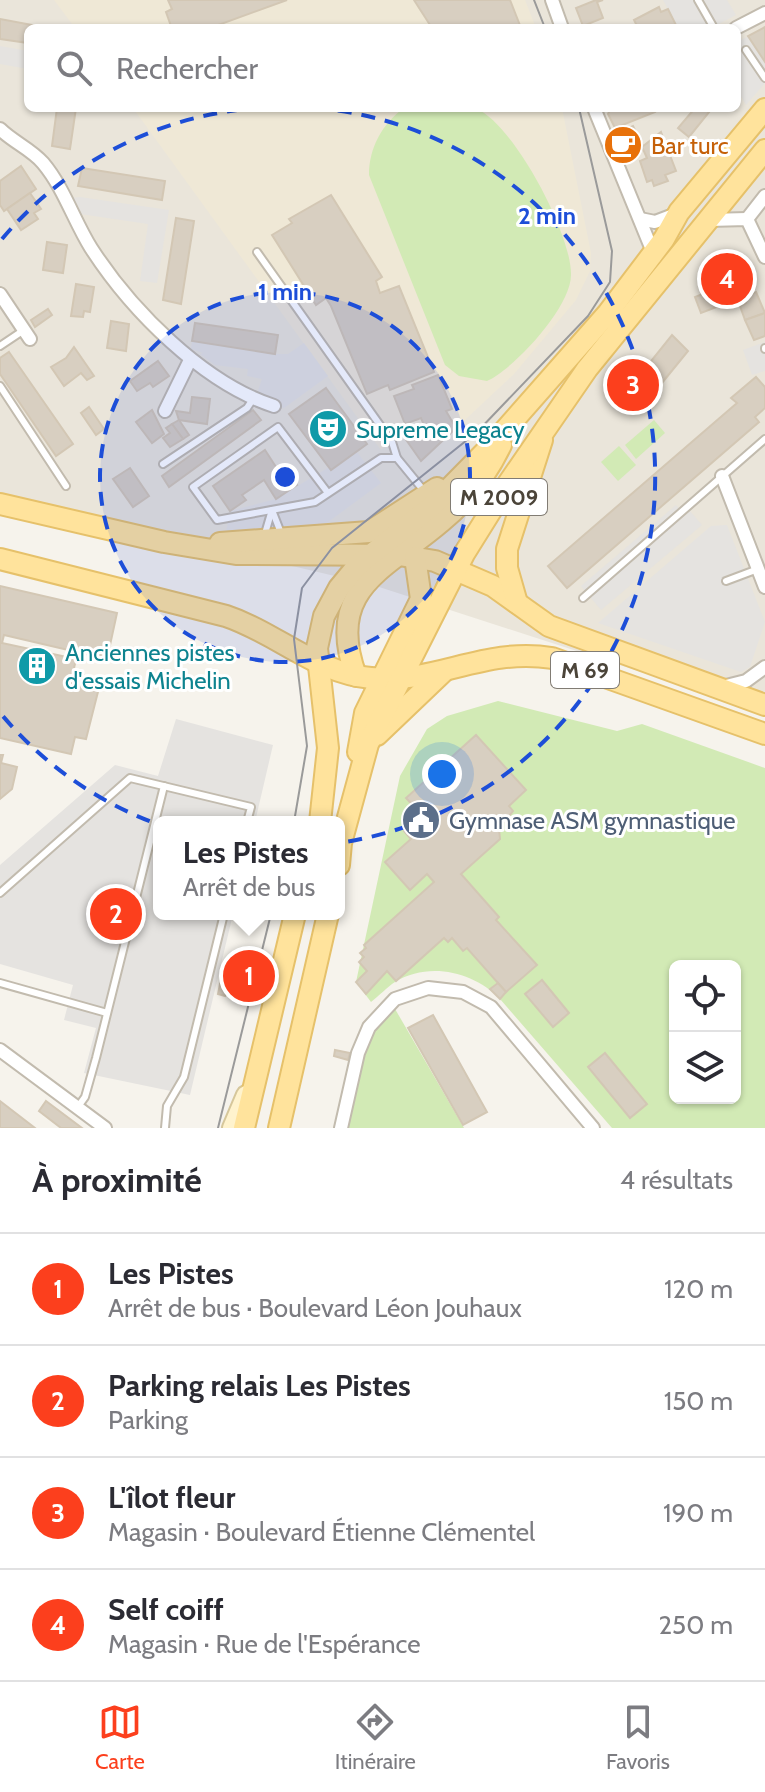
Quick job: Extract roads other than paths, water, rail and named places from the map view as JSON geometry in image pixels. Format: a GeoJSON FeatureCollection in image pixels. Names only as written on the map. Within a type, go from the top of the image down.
{"type":"FeatureCollection","features":[{"type":"Feature","properties":{"kind":"main road","name":"M 2009"},"geometry":{"type":"LineString","coordinates":[[321,816],[328,748],[317,663],[319,634],[324,616],[349,575],[462,477],[512,423],[608,313],[654,254],[679,212],[765,109]]}},
{"type":"Feature","properties":{"kind":"main road","name":"M 2009"},"geometry":{"type":"LineString","coordinates":[[345,836],[356,784],[390,678],[456,567],[545,428],[587,369],[765,150]]}},
{"type":"Feature","properties":{"kind":"main road"},"geometry":{"type":"LineString","coordinates":[[356,676],[346,635],[347,613],[362,585],[407,556],[484,479],[512,423]]}},
{"type":"Feature","properties":{"kind":"main road"},"geometry":{"type":"LineString","coordinates":[[517,603],[507,568],[507,549],[535,471],[545,428]]}},
{"type":"Feature","properties":{"kind":"main road"},"geometry":{"type":"LineString","coordinates":[[196,548],[373,531],[426,493],[462,477]]}},
{"type":"Feature","properties":{"kind":"main road","name":"M 69"},"geometry":{"type":"LineString","coordinates":[[0,504],[196,548],[270,556],[407,556],[456,567],[549,626],[765,705]]}},
{"type":"Feature","properties":{"kind":"main road"},"geometry":{"type":"LineString","coordinates":[[356,784],[360,729],[390,678],[421,599],[407,556]]}},
{"type":"Feature","properties":{"kind":"main road","name":"M 69"},"geometry":{"type":"LineString","coordinates":[[0,559],[226,616],[257,627],[317,663],[356,676],[390,678],[448,669],[505,655],[552,658],[765,734]]}},
{"type":"Feature","properties":{"kind":"main road"},"geometry":{"type":"LineString","coordinates":[[368,744],[448,669]]}},
{"type":"Feature","properties":{"kind":"main road"},"geometry":{"type":"LineString","coordinates":[[244,1128],[294,920]]}},
{"type":"Feature","properties":{"kind":"main road"},"geometry":{"type":"LineString","coordinates":[[279,1128],[327,920]]}},
{"type":"Feature","properties":{"kind":"street"},"geometry":{"type":"LineString","coordinates":[[552,0],[561,24]]}},
{"type":"Feature","properties":{"kind":"street"},"geometry":{"type":"LineString","coordinates":[[741,25],[765,13]]}},
{"type":"Feature","properties":{"kind":"street"},"geometry":{"type":"LineString","coordinates":[[596,112],[654,254],[660,277]]}},
{"type":"Feature","properties":{"kind":"street"},"geometry":{"type":"LineString","coordinates":[[0,129],[44,165],[104,267],[190,360],[253,398],[274,406]]}},
{"type":"Feature","properties":{"kind":"street"},"geometry":{"type":"LineString","coordinates":[[747,219],[765,196]]}},
{"type":"Feature","properties":{"kind":"street"},"geometry":{"type":"LineString","coordinates":[[640,219],[655,222],[679,212]]}},
{"type":"Feature","properties":{"kind":"street"},"geometry":{"type":"LineString","coordinates":[[709,220],[747,219]]}},
{"type":"Feature","properties":{"kind":"street"},"geometry":{"type":"LineString","coordinates":[[747,219],[765,257]]}},
{"type":"Feature","properties":{"kind":"street"},"geometry":{"type":"LineString","coordinates":[[0,294],[27,334]]}},
{"type":"Feature","properties":{"kind":"street"},"geometry":{"type":"LineString","coordinates":[[165,411],[190,360]]}},
{"type":"Feature","properties":{"kind":"street"},"geometry":{"type":"LineString","coordinates":[[722,476],[765,587]]}},
{"type":"Feature","properties":{"kind":"street"},"geometry":{"type":"LineString","coordinates":[[717,688],[746,681],[765,667]]}},
{"type":"Feature","properties":{"kind":"street"},"geometry":{"type":"LineString","coordinates":[[341,1128],[358,1053],[369,1027],[395,999],[428,988],[463,992],[491,1007],[593,1128]]}},
{"type":"Feature","properties":{"kind":"street"},"geometry":{"type":"LineString","coordinates":[[0,1050],[105,1128]]}},
{"type":"Feature","properties":{"kind":"street"},"geometry":{"type":"LineString","coordinates":[[232,1128],[257,1070]]}},
{"type":"Feature","properties":{"kind":"lane"},"geometry":{"type":"LineString","coordinates":[[698,0],[712,24]]}},
{"type":"Feature","properties":{"kind":"lane"},"geometry":{"type":"LineString","coordinates":[[746,50],[765,78]]}},
{"type":"Feature","properties":{"kind":"lane"},"geometry":{"type":"LineString","coordinates":[[257,252],[392,442],[397,458],[426,493]]}},
{"type":"Feature","properties":{"kind":"lane"},"geometry":{"type":"LineString","coordinates":[[0,346],[27,334]]}},
{"type":"Feature","properties":{"kind":"lane"},"geometry":{"type":"LineString","coordinates":[[0,386],[66,486]]}},
{"type":"Feature","properties":{"kind":"lane"},"geometry":{"type":"LineString","coordinates":[[163,464],[247,408],[253,398]]}},
{"type":"Feature","properties":{"kind":"lane"},"geometry":{"type":"LineString","coordinates":[[328,493],[278,427],[193,487],[217,520],[315,502],[381,458],[397,458]]}},
{"type":"Feature","properties":{"kind":"lane"},"geometry":{"type":"LineString","coordinates":[[583,598],[765,439]]}},
{"type":"Feature","properties":{"kind":"lane"},"geometry":{"type":"LineString","coordinates":[[272,510],[277,529],[285,539]]}},
{"type":"Feature","properties":{"kind":"lane"},"geometry":{"type":"LineString","coordinates":[[263,540],[272,510]]}},
{"type":"Feature","properties":{"kind":"lane"},"geometry":{"type":"LineString","coordinates":[[726,581],[758,569]]}},
{"type":"Feature","properties":{"kind":"lane"},"geometry":{"type":"LineString","coordinates":[[0,893],[130,778],[251,807],[249,816]]}},
{"type":"Feature","properties":{"kind":"lane"},"geometry":{"type":"LineString","coordinates":[[156,816],[164,786]]}},
{"type":"Feature","properties":{"kind":"lane"},"geometry":{"type":"LineString","coordinates":[[77,1108],[85,1097],[153,830]]}},
{"type":"Feature","properties":{"kind":"lane"},"geometry":{"type":"LineString","coordinates":[[165,1128],[167,1106],[184,1077],[223,920]]}},
{"type":"Feature","properties":{"kind":"lane"},"geometry":{"type":"LineString","coordinates":[[0,983],[107,1013]]}},
{"type":"Feature","properties":{"kind":"tram line"},"geometry":{"type":"LineString","coordinates":[[534,0],[543,24]]}},
{"type":"Feature","properties":{"kind":"tram line"},"geometry":{"type":"LineString","coordinates":[[295,816],[307,746],[294,639],[302,588],[332,548],[477,432],[588,316],[610,282],[612,251],[580,112]]}},
{"type":"Feature","properties":{"kind":"tram line"},"geometry":{"type":"LineString","coordinates":[[218,1128],[270,920]]}},
{"type":"Feature","properties":{"kind":"place","name":"Bar turc"},"geometry":{"type":"Point","coordinates":[623,145]}},
{"type":"Feature","properties":{"kind":"place","name":"Self coiff"},"geometry":{"type":"Point","coordinates":[727,279]}},
{"type":"Feature","properties":{"kind":"place","name":"L'îlot fleur"},"geometry":{"type":"Point","coordinates":[633,385]}},
{"type":"Feature","properties":{"kind":"place","name":"Supreme Legacy"},"geometry":{"type":"Point","coordinates":[328,429]}},
{"type":"Feature","properties":{"kind":"place","name":"Anciennes pistes d'essais Michelin"},"geometry":{"type":"Point","coordinates":[37,666]}},
{"type":"Feature","properties":{"kind":"place","name":"Gymnase ASM gymnastique"},"geometry":{"type":"Point","coordinates":[421,820]}},
{"type":"Feature","properties":{"kind":"place","name":"Parking relais Les Pistes"},"geometry":{"type":"Point","coordinates":[116,914]}},
{"type":"Feature","properties":{"kind":"place","name":"Les Pistes"},"geometry":{"type":"Point","coordinates":[249,976]}}]}
